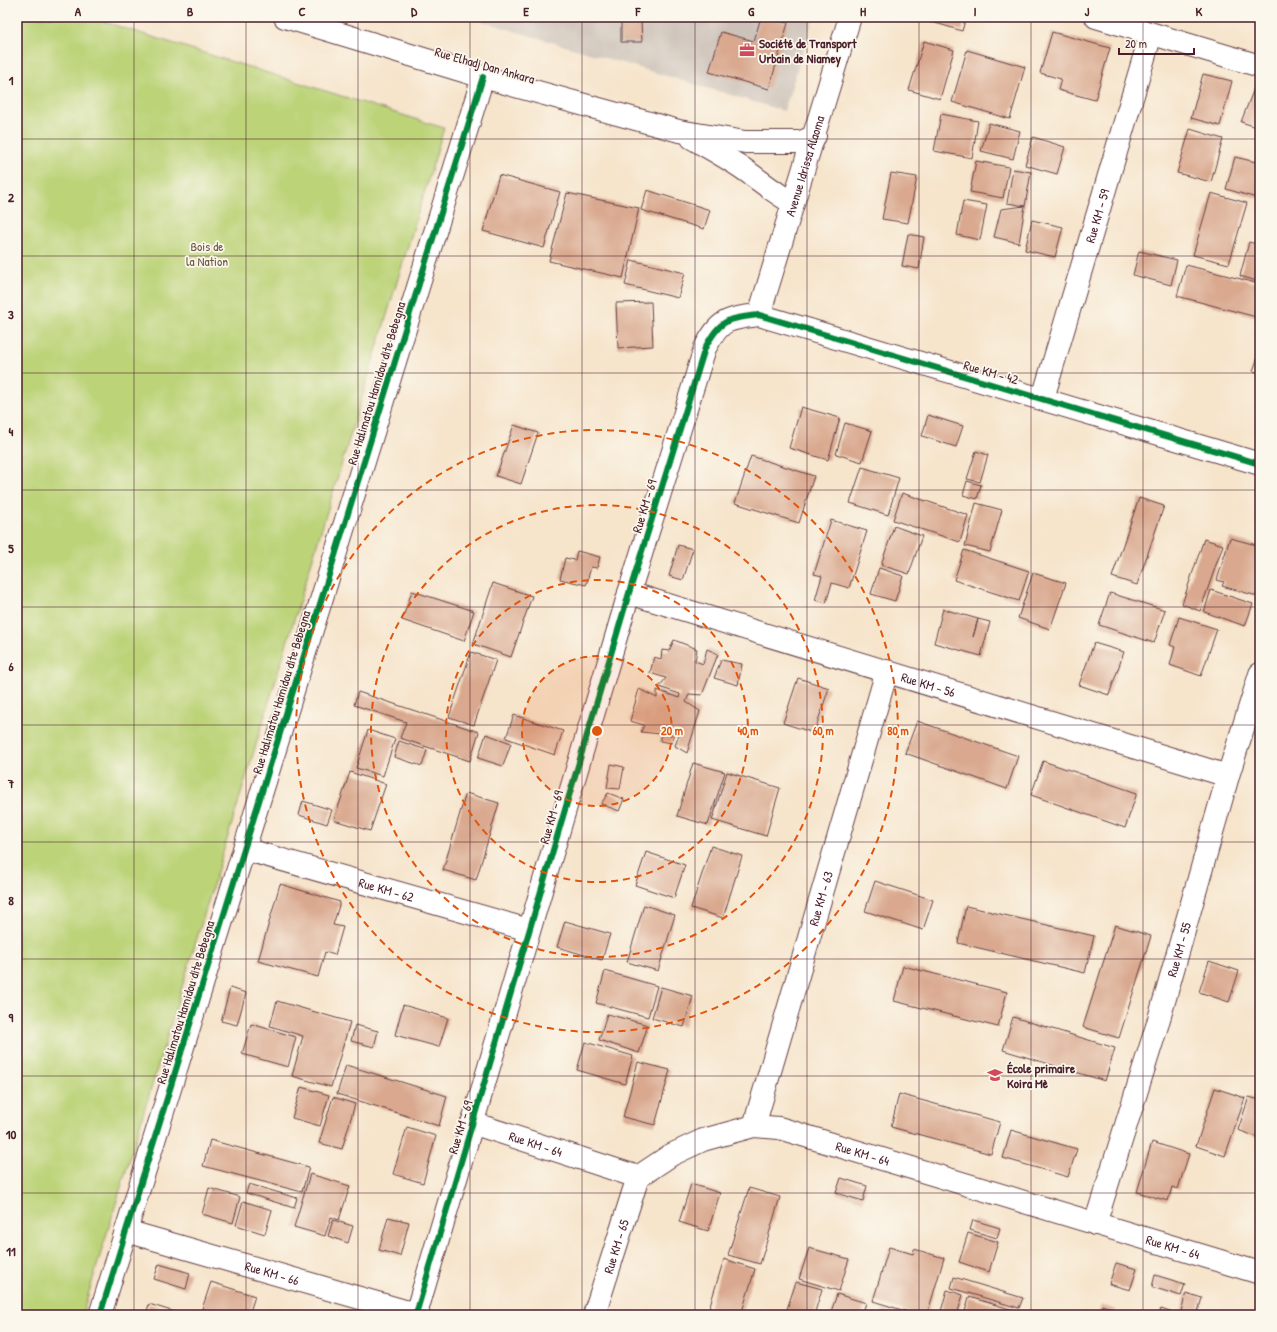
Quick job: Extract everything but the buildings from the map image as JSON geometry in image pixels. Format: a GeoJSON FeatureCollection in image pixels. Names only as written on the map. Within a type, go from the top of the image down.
{"type":"FeatureCollection","features":[{"type":"Feature","properties":{"kind":"street","name":"Rue Elhadj Dan Ankara"},"geometry":{"type":"LineString","coordinates":[[285,17],[483,76],[679,131],[746,142],[801,142],[815,136]]}},
{"type":"Feature","properties":{"kind":"street","name":"Avenue Idrissa Alaoma"},"geometry":{"type":"LineString","coordinates":[[759,316],[850,17]]}},
{"type":"Feature","properties":{"kind":"street"},"geometry":{"type":"LineString","coordinates":[[1096,17],[1260,66]]}},
{"type":"Feature","properties":{"kind":"street","name":"Rue KM - 59"},"geometry":{"type":"LineString","coordinates":[[1044,398],[1151,34]]}},
{"type":"Feature","properties":{"kind":"street","name":"Rue Halimatou Hamidou dite Bebegna"},"geometry":{"type":"LineString","coordinates":[[100,1315],[483,76]]}},
{"type":"Feature","properties":{"kind":"street","name":"Rue Elhadj Dan Ankara"},"geometry":{"type":"LineString","coordinates":[[679,131],[721,154],[765,187],[793,203]]}},
{"type":"Feature","properties":{"kind":"street","name":"Rue KM - 42"},"geometry":{"type":"LineString","coordinates":[[716,328],[728,321],[759,316],[1044,398],[1260,464]]}},
{"type":"Feature","properties":{"kind":"street","name":"Rue KM - 69"},"geometry":{"type":"LineString","coordinates":[[417,1314],[629,593],[705,348],[716,328]]}},
{"type":"Feature","properties":{"kind":"street","name":"Rue KM - 56"},"geometry":{"type":"LineString","coordinates":[[629,593],[1228,776]]}},
{"type":"Feature","properties":{"kind":"street","name":"Rue KM - 63"},"geometry":{"type":"LineString","coordinates":[[754,1126],[887,671]]}},
{"type":"Feature","properties":{"kind":"street","name":"Rue KM - 55"},"geometry":{"type":"LineString","coordinates":[[1095,1224],[1157,1026],[1228,776],[1260,674]]}},
{"type":"Feature","properties":{"kind":"street","name":"Rue KM - 62"},"geometry":{"type":"LineString","coordinates":[[244,849],[529,930]]}},
{"type":"Feature","properties":{"kind":"street","name":"Rue KM - 64"},"geometry":{"type":"LineString","coordinates":[[472,1123],[638,1177],[671,1155],[703,1140],[754,1126],[779,1128],[1260,1273]]}},
{"type":"Feature","properties":{"kind":"street","name":"Rue KM - 65"},"geometry":{"type":"LineString","coordinates":[[594,1315],[638,1177]]}},
{"type":"Feature","properties":{"kind":"street","name":"Rue KM - 66"},"geometry":{"type":"LineString","coordinates":[[126,1231],[417,1314]]}},
{"type":"Feature","properties":{"kind":"shaded area"},"geometry":{"type":"Polygon","coordinates":[[[468,17],[814,17],[784,111],[468,17]]]}},
{"type":"Feature","properties":{"kind":"green space","name":"Bois de la Nation"},"geometry":{"type":"Polygon","coordinates":[[[17,17],[89,17],[444,128],[82,1315],[17,1315],[17,17]]]}},
{"type":"Feature","properties":{"kind":"cycle path"},"geometry":{"type":"LineString","coordinates":[[100,1315],[483,77]]}},
{"type":"Feature","properties":{"kind":"cycle path"},"geometry":{"type":"LineString","coordinates":[[416,1314],[629,593],[705,348],[720,326],[726,322],[739,318],[759,315],[1260,464]]}},
{"type":"Feature","properties":{"kind":"place","name":"Société de Transport Urbain de Niamey"},"geometry":{"type":"Point","coordinates":[747,50]}},
{"type":"Feature","properties":{"kind":"place","name":"École primaire Koira Mè"},"geometry":{"type":"Point","coordinates":[995,1075]}}]}
